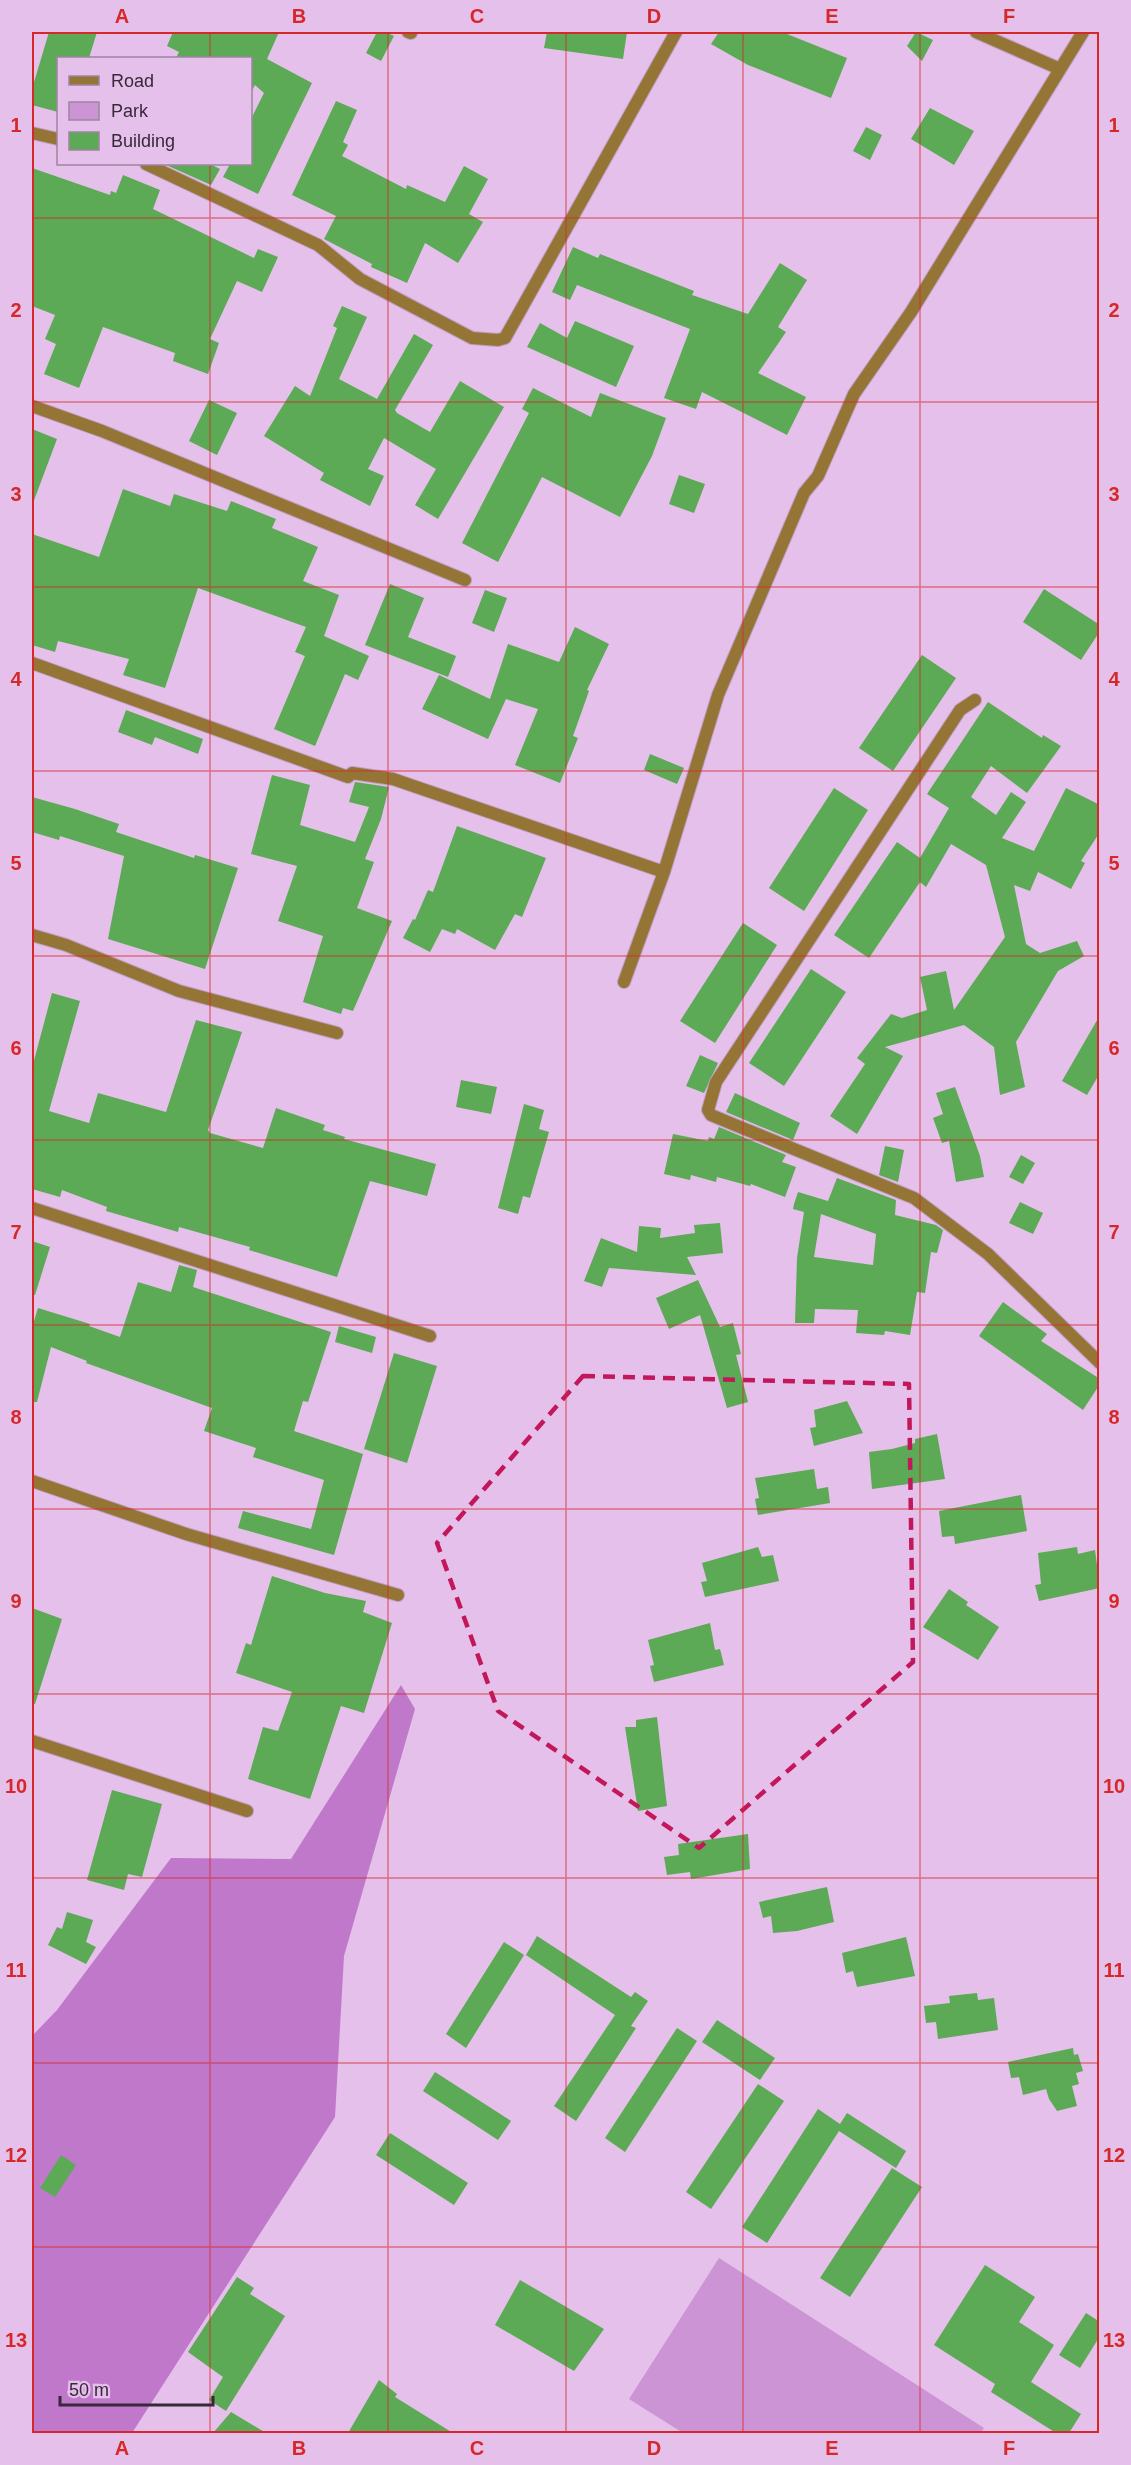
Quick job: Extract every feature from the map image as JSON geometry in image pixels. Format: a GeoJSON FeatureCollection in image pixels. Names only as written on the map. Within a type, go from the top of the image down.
{"type":"FeatureCollection","features":[{"type":"Feature","properties":{"kind":"street"},"geometry":{"type":"LineString","coordinates":[[148,165],[318,245],[360,279],[472,338],[498,340],[505,338],[676,32]]}},
{"type":"Feature","properties":{"kind":"street"},"geometry":{"type":"LineString","coordinates":[[976,32],[1060,69]]}},
{"type":"Feature","properties":{"kind":"street"},"geometry":{"type":"LineString","coordinates":[[624,982],[664,872],[718,695],[804,493],[818,476],[854,394],[911,312],[1083,32]]}},
{"type":"Feature","properties":{"kind":"street"},"geometry":{"type":"LineString","coordinates":[[32,133],[57,139]]}},
{"type":"Feature","properties":{"kind":"street"},"geometry":{"type":"LineString","coordinates":[[32,406],[102,431],[465,579]]}},
{"type":"Feature","properties":{"kind":"street"},"geometry":{"type":"LineString","coordinates":[[32,663],[348,777],[352,773],[393,779],[664,872]]}},
{"type":"Feature","properties":{"kind":"street"},"geometry":{"type":"LineString","coordinates":[[975,700],[960,710],[716,1082],[708,1110],[711,1115],[914,1198],[988,1254],[1100,1363]]}},
{"type":"Feature","properties":{"kind":"street"},"geometry":{"type":"LineString","coordinates":[[32,934],[66,945],[179,991],[337,1033]]}},
{"type":"Feature","properties":{"kind":"street"},"geometry":{"type":"LineString","coordinates":[[32,1208],[430,1336]]}},
{"type":"Feature","properties":{"kind":"street"},"geometry":{"type":"LineString","coordinates":[[32,1481],[186,1534],[398,1595]]}},
{"type":"Feature","properties":{"kind":"street"},"geometry":{"type":"LineString","coordinates":[[32,1741],[246,1810]]}},
{"type":"Feature","properties":{"kind":"highlighted area"},"geometry":{"type":"Polygon","coordinates":[[[583,1376],[909,1384],[913,1662],[699,1848],[498,1711],[437,1543],[583,1376]]]}},
{"type":"Feature","properties":{"kind":"green space"},"geometry":{"type":"Polygon","coordinates":[[[719,2258],[984,2428],[981,2433],[683,2433],[629,2399],[719,2258]]]}},
{"type":"Feature","properties":{"kind":"shaded area"},"geometry":{"type":"Polygon","coordinates":[[[401,1685],[415,1709],[344,1956],[335,2117],[132,2433],[32,2434],[32,2036],[57,2010],[171,1858],[291,1859],[401,1685]]]}},
{"type":"Feature","properties":{"kind":"building"},"geometry":{"type":"Polygon","coordinates":[[[49,32],[97,32],[89,57],[57,57],[57,112],[32,105],[32,89],[49,32]]]}},
{"type":"Feature","properties":{"kind":"building"},"geometry":{"type":"Polygon","coordinates":[[[173,32],[279,32],[267,59],[312,83],[258,194],[223,177],[229,165],[252,165],[252,117],[264,93],[255,85],[252,90],[252,57],[176,57],[179,52],[167,46],[173,32]]]}},
{"type":"Feature","properties":{"kind":"building"},"geometry":{"type":"Polygon","coordinates":[[[377,32],[385,32],[394,36],[381,61],[366,53],[377,32]]]}},
{"type":"Feature","properties":{"kind":"building"},"geometry":{"type":"Polygon","coordinates":[[[547,32],[627,32],[623,59],[544,48],[547,32]]]}},
{"type":"Feature","properties":{"kind":"building"},"geometry":{"type":"Polygon","coordinates":[[[719,32],[782,32],[847,58],[831,98],[748,65],[711,44],[719,32]]]}},
{"type":"Feature","properties":{"kind":"building"},"geometry":{"type":"Polygon","coordinates":[[[916,32],[933,40],[922,61],[907,46],[916,32]]]}},
{"type":"Feature","properties":{"kind":"building"},"geometry":{"type":"Polygon","coordinates":[[[336,101],[357,110],[343,142],[348,145],[342,156],[406,189],[407,185],[445,202],[464,166],[488,179],[469,214],[483,222],[458,263],[425,243],[407,283],[371,267],[372,264],[324,239],[336,216],[292,195],[336,101]]]}},
{"type":"Feature","properties":{"kind":"building"},"geometry":{"type":"Polygon","coordinates":[[[930,108],[974,131],[954,165],[911,139],[930,108]]]}},
{"type":"Feature","properties":{"kind":"building"},"geometry":{"type":"Polygon","coordinates":[[[866,127],[882,135],[870,160],[853,151],[866,127]]]}},
{"type":"Feature","properties":{"kind":"building"},"geometry":{"type":"Polygon","coordinates":[[[166,165],[212,165],[220,169],[211,185],[166,165]]]}},
{"type":"Feature","properties":{"kind":"building"},"geometry":{"type":"Polygon","coordinates":[[[32,168],[110,195],[111,191],[116,193],[123,175],[160,190],[153,209],[254,258],[258,249],[278,257],[262,292],[237,281],[210,339],[219,343],[208,374],[173,361],[175,353],[103,327],[79,388],[44,374],[56,344],[45,339],[55,315],[32,306],[32,168]]]}},
{"type":"Feature","properties":{"kind":"building"},"geometry":{"type":"Polygon","coordinates":[[[573,247],[598,258],[600,254],[694,291],[692,295],[748,314],[780,263],[807,280],[778,327],[786,332],[758,373],[806,397],[787,435],[702,392],[696,409],[664,398],[690,329],[577,285],[570,300],[552,292],[573,247]]]}},
{"type":"Feature","properties":{"kind":"building"},"geometry":{"type":"Polygon","coordinates":[[[342,306],[367,317],[339,379],[377,399],[414,334],[433,345],[395,410],[397,413],[430,432],[460,381],[504,407],[438,519],[415,505],[436,469],[384,438],[368,469],[384,476],[370,506],[320,480],[324,473],[264,436],[295,386],[310,396],[337,328],[333,326],[342,306]]]}},
{"type":"Feature","properties":{"kind":"building"},"geometry":{"type":"Polygon","coordinates":[[[575,321],[634,346],[616,387],[527,347],[540,323],[567,338],[575,321]]]}},
{"type":"Feature","properties":{"kind":"building"},"geometry":{"type":"Polygon","coordinates":[[[533,388],[591,417],[600,393],[666,418],[652,456],[620,517],[542,477],[498,562],[462,543],[529,413],[522,409],[533,388]]]}},
{"type":"Feature","properties":{"kind":"building"},"geometry":{"type":"Polygon","coordinates":[[[209,400],[237,413],[217,455],[189,441],[209,400]]]}},
{"type":"Feature","properties":{"kind":"building"},"geometry":{"type":"Polygon","coordinates":[[[32,429],[57,439],[33,503],[32,502],[32,429]]]}},
{"type":"Feature","properties":{"kind":"building"},"geometry":{"type":"Polygon","coordinates":[[[679,475],[705,484],[694,513],[669,504],[679,475]]]}},
{"type":"Feature","properties":{"kind":"building"},"geometry":{"type":"Polygon","coordinates":[[[123,489],[170,506],[174,494],[227,511],[231,501],[276,519],[272,528],[318,547],[303,581],[339,595],[324,636],[369,656],[358,680],[345,674],[315,746],[274,729],[305,656],[295,652],[306,627],[198,588],[165,688],[123,675],[129,659],[58,641],[55,652],[32,645],[32,534],[99,557],[123,489]]]}},
{"type":"Feature","properties":{"kind":"building"},"geometry":{"type":"Polygon","coordinates":[[[390,584],[424,598],[408,637],[456,656],[448,677],[365,645],[390,584]]]}},
{"type":"Feature","properties":{"kind":"building"},"geometry":{"type":"Polygon","coordinates":[[[1044,589],[1100,625],[1100,631],[1081,660],[1023,622],[1044,589]]]}},
{"type":"Feature","properties":{"kind":"building"},"geometry":{"type":"Polygon","coordinates":[[[485,590],[507,598],[494,632],[472,623],[485,590]]]}},
{"type":"Feature","properties":{"kind":"building"},"geometry":{"type":"Polygon","coordinates":[[[575,627],[609,644],[587,690],[589,691],[573,736],[578,738],[560,783],[515,765],[538,709],[506,699],[488,739],[422,709],[439,675],[490,699],[508,644],[559,662],[575,627]]]}},
{"type":"Feature","properties":{"kind":"building"},"geometry":{"type":"Polygon","coordinates":[[[922,655],[956,678],[893,771],[859,748],[922,655]]]}},
{"type":"Feature","properties":{"kind":"building"},"geometry":{"type":"Polygon","coordinates":[[[988,702],[1042,738],[1043,735],[1061,746],[1027,793],[991,766],[971,797],[996,815],[1011,792],[1026,802],[1002,838],[1034,851],[1066,788],[1100,805],[1100,832],[1081,861],[1085,863],[1071,889],[1038,872],[1030,891],[1014,885],[1026,944],[1040,953],[1077,941],[1084,956],[1058,971],[1016,1042],[1025,1087],[1000,1095],[994,1047],[964,1025],[885,1047],[903,1056],[857,1134],[830,1116],[865,1064],[857,1058],[891,1014],[902,1018],[927,1010],[920,977],[946,971],[954,1010],[1005,937],[986,865],[951,844],[926,887],[920,882],[869,958],[834,935],[897,842],[920,858],[949,808],[927,794],[988,702]]]}},
{"type":"Feature","properties":{"kind":"building"},"geometry":{"type":"Polygon","coordinates":[[[126,710],[203,739],[198,754],[155,737],[152,745],[118,732],[126,710]]]}},
{"type":"Feature","properties":{"kind":"building"},"geometry":{"type":"Polygon","coordinates":[[[650,754],[684,768],[677,784],[644,770],[650,754]]]}},
{"type":"Feature","properties":{"kind":"building"},"geometry":{"type":"Polygon","coordinates":[[[272,775],[310,785],[300,825],[355,842],[369,807],[349,802],[355,782],[389,787],[381,819],[365,859],[374,862],[357,908],[392,921],[353,1011],[343,1008],[341,1014],[303,1002],[323,936],[278,921],[297,866],[251,854],[272,775]]]}},
{"type":"Feature","properties":{"kind":"building"},"geometry":{"type":"Polygon","coordinates":[[[834,788],[868,810],[804,911],[769,888],[834,788]]]}},
{"type":"Feature","properties":{"kind":"building"},"geometry":{"type":"Polygon","coordinates":[[[32,797],[119,824],[116,832],[194,858],[195,855],[238,868],[205,969],[108,939],[124,856],[60,836],[59,840],[32,832],[32,797]]]}},
{"type":"Feature","properties":{"kind":"building"},"geometry":{"type":"Polygon","coordinates":[[[457,826],[546,858],[522,917],[515,914],[495,950],[457,929],[455,934],[442,929],[430,952],[403,938],[413,919],[415,920],[428,890],[433,892],[457,826]]]}},
{"type":"Feature","properties":{"kind":"building"},"geometry":{"type":"Polygon","coordinates":[[[743,923],[777,945],[715,1043],[680,1021],[743,923]]]}},
{"type":"Feature","properties":{"kind":"building"},"geometry":{"type":"Polygon","coordinates":[[[811,969],[846,992],[784,1086],[749,1063],[811,969]]]}},
{"type":"Feature","properties":{"kind":"building"},"geometry":{"type":"Polygon","coordinates":[[[52,993],[80,1001],[49,1111],[89,1123],[98,1093],[166,1112],[196,1020],[242,1032],[208,1130],[210,1133],[263,1148],[276,1108],[325,1125],[323,1130],[345,1137],[344,1139],[436,1164],[427,1196],[370,1181],[337,1277],[249,1250],[250,1247],[179,1227],[178,1232],[106,1211],[107,1207],[62,1190],[60,1197],[32,1189],[32,1068],[52,993]]]}},
{"type":"Feature","properties":{"kind":"building"},"geometry":{"type":"Polygon","coordinates":[[[1100,1015],[1100,1073],[1087,1095],[1062,1081],[1100,1015]]]}},
{"type":"Feature","properties":{"kind":"building"},"geometry":{"type":"Polygon","coordinates":[[[700,1055],[718,1063],[704,1093],[686,1086],[700,1055]]]}},
{"type":"Feature","properties":{"kind":"building"},"geometry":{"type":"Polygon","coordinates":[[[461,1080],[497,1087],[491,1114],[456,1107],[461,1080]]]}},
{"type":"Feature","properties":{"kind":"building"},"geometry":{"type":"Polygon","coordinates":[[[955,1087],[980,1156],[984,1177],[956,1182],[949,1141],[942,1143],[933,1118],[943,1114],[936,1093],[955,1087]]]}},
{"type":"Feature","properties":{"kind":"building"},"geometry":{"type":"Polygon","coordinates":[[[735,1093],[800,1123],[793,1140],[726,1112],[735,1093]]]}},
{"type":"Feature","properties":{"kind":"building"},"geometry":{"type":"Polygon","coordinates":[[[524,1104],[544,1110],[539,1129],[549,1132],[530,1198],[523,1196],[518,1214],[498,1208],[524,1104]]]}},
{"type":"Feature","properties":{"kind":"building"},"geometry":{"type":"Polygon","coordinates":[[[719,1127],[786,1155],[782,1162],[796,1167],[785,1197],[751,1184],[750,1186],[717,1177],[716,1182],[691,1175],[690,1180],[664,1174],[673,1134],[708,1141],[709,1137],[714,1139],[719,1127]]]}},
{"type":"Feature","properties":{"kind":"building"},"geometry":{"type":"Polygon","coordinates":[[[885,1146],[904,1150],[898,1182],[879,1175],[885,1146]]]}},
{"type":"Feature","properties":{"kind":"building"},"geometry":{"type":"Polygon","coordinates":[[[1021,1155],[1035,1163],[1023,1184],[1009,1177],[1021,1155]]]}},
{"type":"Feature","properties":{"kind":"building"},"geometry":{"type":"Polygon","coordinates":[[[837,1178],[896,1200],[895,1215],[936,1225],[943,1230],[937,1253],[931,1252],[925,1293],[917,1292],[910,1335],[885,1331],[884,1335],[856,1333],[858,1310],[815,1309],[814,1323],[795,1323],[797,1258],[804,1212],[793,1209],[794,1204],[798,1192],[828,1201],[837,1178]],[[821,1214],[814,1257],[873,1265],[876,1234],[821,1214]]]}},
{"type":"Feature","properties":{"kind":"building"},"geometry":{"type":"Polygon","coordinates":[[[1020,1202],[1043,1213],[1033,1234],[1009,1223],[1020,1202]]]}},
{"type":"Feature","properties":{"kind":"building"},"geometry":{"type":"Polygon","coordinates":[[[720,1223],[723,1253],[687,1257],[696,1275],[609,1268],[602,1287],[584,1281],[601,1238],[637,1252],[639,1226],[661,1228],[660,1238],[695,1233],[694,1225],[720,1223]]]}},
{"type":"Feature","properties":{"kind":"building"},"geometry":{"type":"Polygon","coordinates":[[[32,1241],[50,1247],[35,1295],[32,1295],[32,1241]]]}},
{"type":"Feature","properties":{"kind":"building"},"geometry":{"type":"Polygon","coordinates":[[[179,1265],[197,1270],[193,1287],[331,1332],[308,1402],[303,1401],[294,1431],[363,1454],[334,1555],[238,1528],[243,1511],[311,1529],[324,1480],[253,1457],[256,1448],[204,1431],[212,1408],[86,1363],[87,1361],[51,1347],[37,1402],[32,1402],[32,1328],[38,1308],[90,1324],[89,1326],[120,1337],[138,1282],[171,1292],[179,1265]]]}},
{"type":"Feature","properties":{"kind":"building"},"geometry":{"type":"Polygon","coordinates":[[[698,1280],[720,1327],[733,1323],[741,1354],[736,1355],[748,1402],[727,1408],[700,1315],[669,1329],[656,1298],[698,1280]]]}},
{"type":"Feature","properties":{"kind":"building"},"geometry":{"type":"Polygon","coordinates":[[[1003,1302],[1047,1334],[1041,1341],[1100,1379],[1100,1384],[1083,1410],[979,1336],[1003,1302]]]}},
{"type":"Feature","properties":{"kind":"building"},"geometry":{"type":"Polygon","coordinates":[[[339,1326],[376,1337],[372,1353],[335,1342],[339,1326]]]}},
{"type":"Feature","properties":{"kind":"building"},"geometry":{"type":"Polygon","coordinates":[[[394,1353],[437,1366],[407,1463],[364,1449],[394,1353]]]}},
{"type":"Feature","properties":{"kind":"building"},"geometry":{"type":"Polygon","coordinates":[[[847,1401],[863,1433],[814,1446],[810,1428],[816,1427],[814,1410],[847,1401]]]}},
{"type":"Feature","properties":{"kind":"building"},"geometry":{"type":"Polygon","coordinates":[[[937,1434],[945,1479],[872,1489],[869,1452],[915,1443],[915,1439],[937,1434]]]}},
{"type":"Feature","properties":{"kind":"building"},"geometry":{"type":"Polygon","coordinates":[[[814,1469],[817,1489],[828,1487],[830,1503],[758,1515],[755,1499],[759,1498],[755,1478],[814,1469]]]}},
{"type":"Feature","properties":{"kind":"building"},"geometry":{"type":"Polygon","coordinates":[[[1021,1495],[1027,1531],[955,1544],[954,1536],[942,1537],[939,1511],[1021,1495]]]}},
{"type":"Feature","properties":{"kind":"building"},"geometry":{"type":"Polygon","coordinates":[[[758,1547],[762,1557],[773,1555],[779,1581],[705,1597],[701,1582],[707,1581],[702,1563],[758,1547]]]}},
{"type":"Feature","properties":{"kind":"building"},"geometry":{"type":"Polygon","coordinates":[[[1077,1547],[1078,1554],[1095,1550],[1100,1588],[1039,1601],[1035,1585],[1041,1584],[1038,1553],[1077,1547]]]}},
{"type":"Feature","properties":{"kind":"building"},"geometry":{"type":"Polygon","coordinates":[[[272,1576],[325,1593],[366,1601],[363,1612],[392,1623],[364,1713],[341,1706],[310,1799],[248,1779],[263,1727],[278,1731],[292,1692],[236,1673],[246,1643],[251,1645],[272,1576]]]}},
{"type":"Feature","properties":{"kind":"building"},"geometry":{"type":"Polygon","coordinates":[[[949,1589],[968,1602],[966,1605],[999,1627],[978,1660],[923,1627],[949,1589]]]}},
{"type":"Feature","properties":{"kind":"building"},"geometry":{"type":"Polygon","coordinates":[[[32,1608],[62,1619],[35,1704],[32,1704],[32,1608]]]}},
{"type":"Feature","properties":{"kind":"building"},"geometry":{"type":"Polygon","coordinates":[[[710,1623],[715,1650],[720,1649],[724,1665],[654,1682],[650,1666],[654,1665],[648,1640],[710,1623]]]}},
{"type":"Feature","properties":{"kind":"building"},"geometry":{"type":"Polygon","coordinates":[[[657,1717],[667,1806],[638,1811],[625,1727],[636,1727],[636,1720],[657,1717]]]}},
{"type":"Feature","properties":{"kind":"building"},"geometry":{"type":"Polygon","coordinates":[[[112,1790],[162,1804],[142,1877],[128,1874],[124,1890],[87,1880],[112,1790]]]}},
{"type":"Feature","properties":{"kind":"building"},"geometry":{"type":"Polygon","coordinates":[[[748,1834],[750,1869],[691,1879],[690,1872],[667,1875],[664,1857],[679,1855],[678,1844],[748,1834]]]}},
{"type":"Feature","properties":{"kind":"building"},"geometry":{"type":"Polygon","coordinates":[[[827,1887],[834,1922],[797,1931],[773,1933],[771,1916],[763,1918],[759,1902],[827,1887]]]}},
{"type":"Feature","properties":{"kind":"building"},"geometry":{"type":"Polygon","coordinates":[[[67,1912],[93,1920],[86,1942],[96,1947],[86,1964],[48,1945],[57,1927],[62,1929],[67,1912]]]}},
{"type":"Feature","properties":{"kind":"building"},"geometry":{"type":"Polygon","coordinates":[[[537,1936],[631,1997],[635,1992],[648,2001],[631,2026],[636,2028],[576,2121],[554,2106],[615,2015],[526,1955],[537,1936]]]}},
{"type":"Feature","properties":{"kind":"building"},"geometry":{"type":"Polygon","coordinates":[[[906,1937],[915,1976],[857,1987],[853,1971],[846,1973],[842,1953],[906,1937]]]}},
{"type":"Feature","properties":{"kind":"building"},"geometry":{"type":"Polygon","coordinates":[[[504,1942],[524,1955],[466,2048],[446,2034],[504,1942]]]}},
{"type":"Feature","properties":{"kind":"building"},"geometry":{"type":"Polygon","coordinates":[[[977,1993],[978,2000],[994,1998],[998,2030],[938,2039],[936,2022],[926,2023],[924,2006],[950,2003],[949,1996],[977,1993]]]}},
{"type":"Feature","properties":{"kind":"building"},"geometry":{"type":"Polygon","coordinates":[[[717,2020],[775,2058],[760,2080],[702,2042],[717,2020]]]}},
{"type":"Feature","properties":{"kind":"building"},"geometry":{"type":"Polygon","coordinates":[[[677,2028],[697,2041],[625,2152],[605,2138],[677,2028]]]}},
{"type":"Feature","properties":{"kind":"building"},"geometry":{"type":"Polygon","coordinates":[[[1073,2048],[1074,2055],[1078,2054],[1083,2071],[1076,2073],[1079,2084],[1072,2086],[1077,2106],[1057,2111],[1046,2089],[1023,2095],[1019,2077],[1011,2078],[1008,2062],[1073,2048]]]}},
{"type":"Feature","properties":{"kind":"building"},"geometry":{"type":"Polygon","coordinates":[[[435,2072],[511,2121],[498,2140],[423,2091],[435,2072]]]}},
{"type":"Feature","properties":{"kind":"building"},"geometry":{"type":"Polygon","coordinates":[[[758,2084],[784,2101],[711,2209],[686,2192],[758,2084]]]}},
{"type":"Feature","properties":{"kind":"building"},"geometry":{"type":"Polygon","coordinates":[[[818,2109],[840,2124],[847,2113],[906,2151],[896,2168],[839,2131],[767,2243],[742,2227],[818,2109]]]}},
{"type":"Feature","properties":{"kind":"building"},"geometry":{"type":"Polygon","coordinates":[[[390,2133],[468,2183],[454,2205],[376,2155],[390,2133]]]}},
{"type":"Feature","properties":{"kind":"building"},"geometry":{"type":"Polygon","coordinates":[[[61,2155],[76,2165],[55,2197],[40,2188],[61,2155]]]}},
{"type":"Feature","properties":{"kind":"building"},"geometry":{"type":"Polygon","coordinates":[[[892,2168],[922,2187],[850,2297],[820,2278],[892,2168]]]}},
{"type":"Feature","properties":{"kind":"building"},"geometry":{"type":"Polygon","coordinates":[[[985,2265],[1035,2297],[1019,2322],[1054,2345],[1031,2382],[1081,2414],[1069,2433],[1056,2433],[991,2392],[995,2384],[934,2345],[985,2265]]]}},
{"type":"Feature","properties":{"kind":"building"},"geometry":{"type":"Polygon","coordinates":[[[237,2277],[254,2288],[250,2294],[285,2316],[226,2411],[209,2400],[223,2377],[188,2352],[237,2277]]]}},
{"type":"Feature","properties":{"kind":"building"},"geometry":{"type":"Polygon","coordinates":[[[520,2280],[604,2329],[574,2371],[495,2325],[520,2280]]]}},
{"type":"Feature","properties":{"kind":"building"},"geometry":{"type":"Polygon","coordinates":[[[1086,2313],[1100,2322],[1100,2336],[1080,2368],[1059,2355],[1086,2313]]]}},
{"type":"Feature","properties":{"kind":"building"},"geometry":{"type":"Polygon","coordinates":[[[379,2380],[397,2394],[395,2397],[453,2433],[348,2433],[379,2380]]]}},
{"type":"Feature","properties":{"kind":"building"},"geometry":{"type":"Polygon","coordinates":[[[231,2412],[266,2433],[213,2433],[231,2412]]]}}]}
